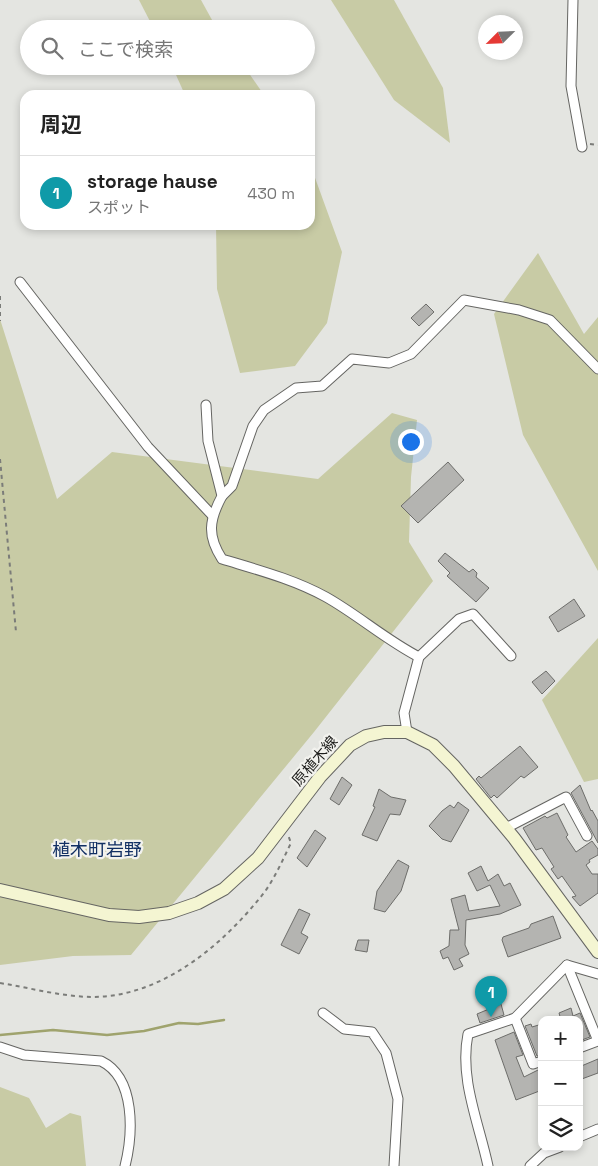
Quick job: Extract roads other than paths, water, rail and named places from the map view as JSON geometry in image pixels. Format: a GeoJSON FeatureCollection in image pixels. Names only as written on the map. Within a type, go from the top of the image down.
{"type":"FeatureCollection","features":[{"type":"Feature","properties":{"kind":"main road","name":"原植木線"},"geometry":{"type":"LineString","coordinates":[[0,890],[109,915],[139,917],[169,913],[198,903],[224,889],[258,858],[320,777],[350,744],[366,736],[384,732],[407,732],[433,745],[447,759],[506,828],[598,952]]}},
{"type":"Feature","properties":{"kind":"street"},"geometry":{"type":"LineString","coordinates":[[573,0],[571,86],[582,147]]}},
{"type":"Feature","properties":{"kind":"street"},"geometry":{"type":"LineString","coordinates":[[20,282],[148,447],[212,515]]}},
{"type":"Feature","properties":{"kind":"street"},"geometry":{"type":"LineString","coordinates":[[419,656],[402,648],[325,596],[290,579],[222,559],[212,544],[212,515],[222,496],[232,486],[253,426],[264,410],[275,401],[296,388],[322,386],[352,359],[388,363],[411,354],[464,300],[519,310],[550,320],[598,369]]}},
{"type":"Feature","properties":{"kind":"street"},"geometry":{"type":"LineString","coordinates":[[206,406],[208,441],[222,496]]}},
{"type":"Feature","properties":{"kind":"street"},"geometry":{"type":"LineString","coordinates":[[407,732],[404,713],[419,656],[459,619],[473,614],[511,656]]}},
{"type":"Feature","properties":{"kind":"street"},"geometry":{"type":"LineString","coordinates":[[506,828],[566,797],[586,836]]}},
{"type":"Feature","properties":{"kind":"street"},"geometry":{"type":"LineString","coordinates":[[566,965],[598,974]]}},
{"type":"Feature","properties":{"kind":"street"},"geometry":{"type":"LineString","coordinates":[[488,1166],[470,1098],[464,1053],[468,1034],[515,1018],[566,965]]}},
{"type":"Feature","properties":{"kind":"street"},"geometry":{"type":"LineString","coordinates":[[566,965],[598,1041],[583,1047]]}},
{"type":"Feature","properties":{"kind":"street"},"geometry":{"type":"LineString","coordinates":[[323,1013],[344,1029],[372,1032],[386,1053],[398,1099],[394,1166]]}},
{"type":"Feature","properties":{"kind":"street"},"geometry":{"type":"LineString","coordinates":[[515,1018],[533,1064],[538,1062]]}},
{"type":"Feature","properties":{"kind":"street"},"geometry":{"type":"LineString","coordinates":[[0,1047],[24,1055],[101,1061],[113,1067],[127,1091],[130,1134],[125,1166]]}},
{"type":"Feature","properties":{"kind":"street"},"geometry":{"type":"LineString","coordinates":[[583,1135],[598,1129]]}},
{"type":"Feature","properties":{"kind":"street"},"geometry":{"type":"LineString","coordinates":[[530,1166],[544,1154],[551,1151]]}},
{"type":"Feature","properties":{"kind":"waterway"},"geometry":{"type":"LineString","coordinates":[[0,1035],[53,1030],[107,1035],[144,1031],[179,1023],[198,1024],[224,1020]]}},
{"type":"Feature","properties":{"kind":"place","name":"storage hause"},"geometry":{"type":"Point","coordinates":[491,1017]}},
{"type":"Feature","properties":{"kind":"district","name":"植木町岩野"},"geometry":{"type":"Point","coordinates":[97,850]}}]}
